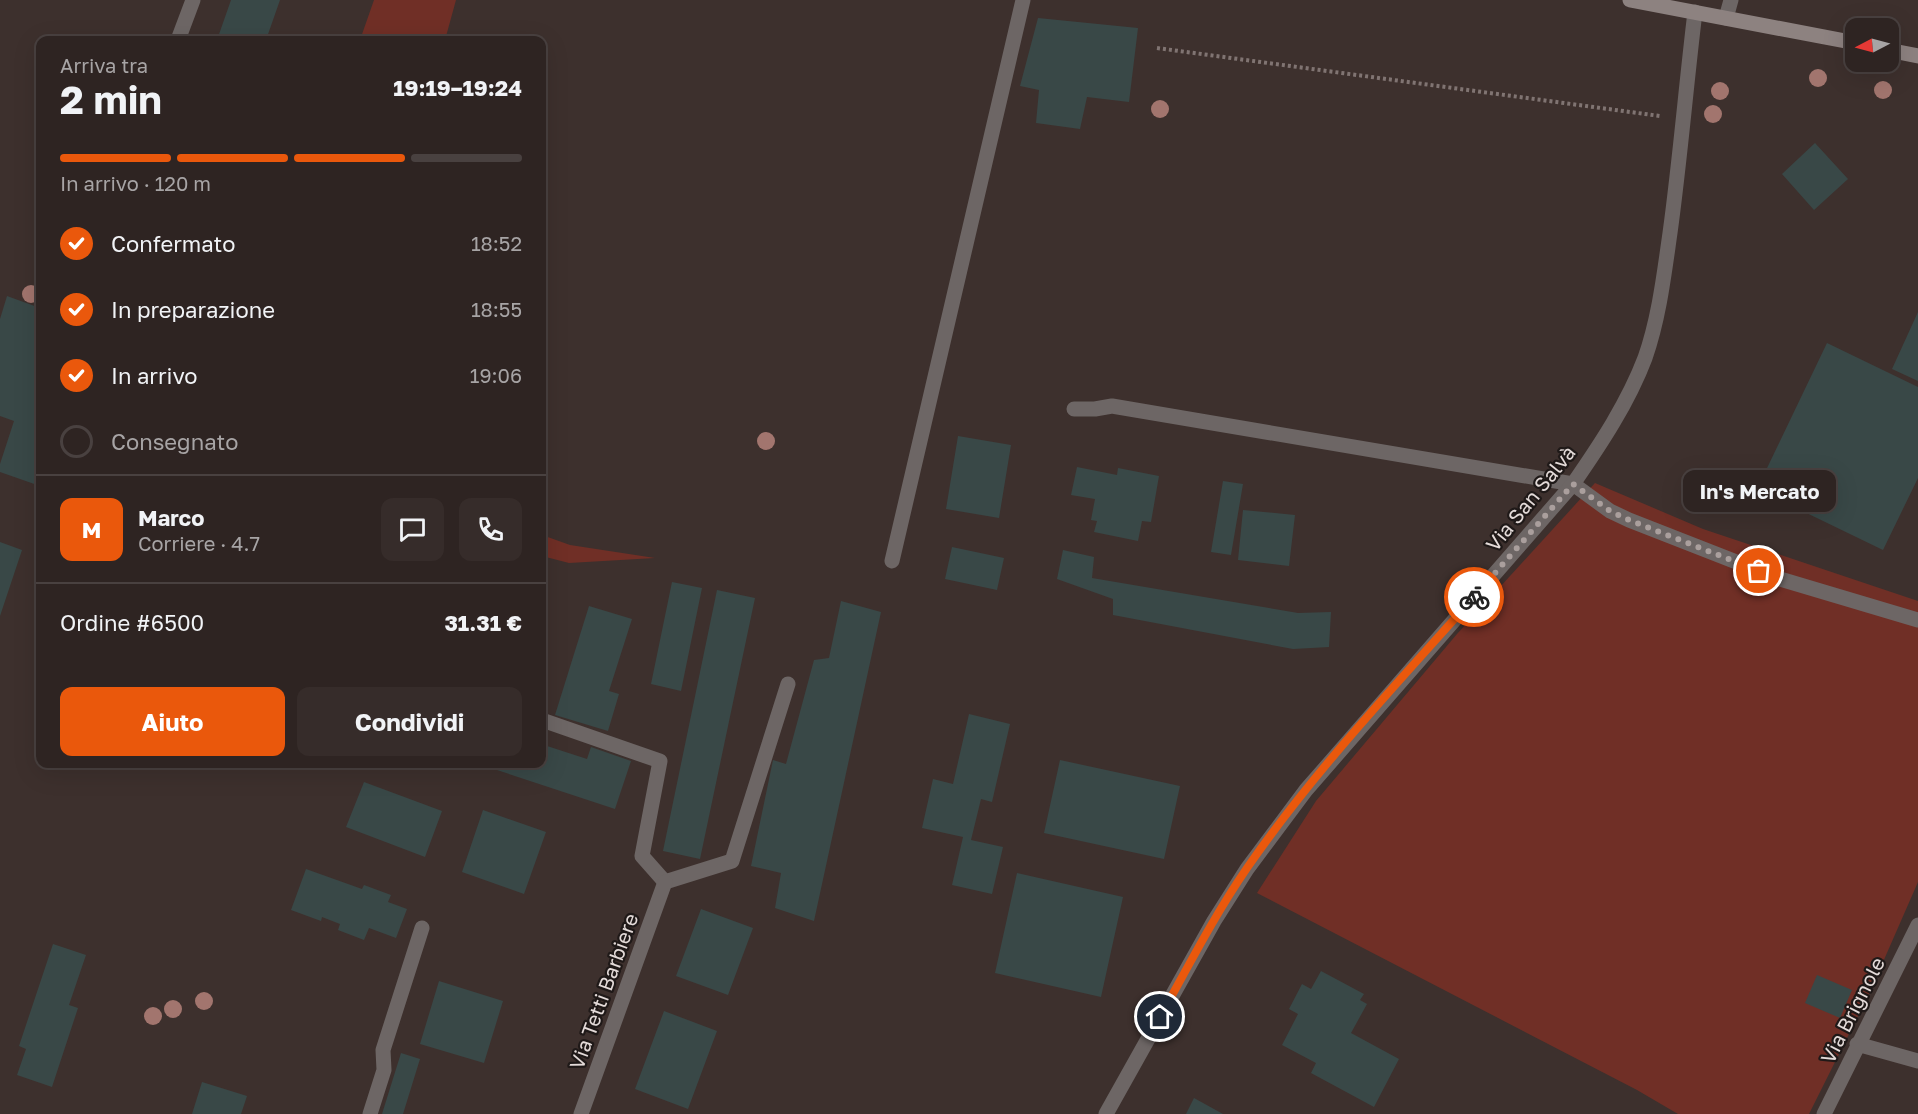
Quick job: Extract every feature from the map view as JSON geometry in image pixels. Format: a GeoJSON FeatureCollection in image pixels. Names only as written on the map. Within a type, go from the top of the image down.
{"type":"FeatureCollection","features":[{"type":"Feature","properties":{"kind":"main road"},"geometry":{"type":"LineString","coordinates":[[1630,0],[1845,42]]}},
{"type":"Feature","properties":{"kind":"main road"},"geometry":{"type":"LineString","coordinates":[[1899,52],[1918,56]]}},
{"type":"Feature","properties":{"kind":"street"},"geometry":{"type":"LineString","coordinates":[[180,36],[193,0]]}},
{"type":"Feature","properties":{"kind":"street"},"geometry":{"type":"LineString","coordinates":[[892,561],[1023,0]]}},
{"type":"Feature","properties":{"kind":"street"},"geometry":{"type":"LineString","coordinates":[[1726,18],[1731,0]]}},
{"type":"Feature","properties":{"kind":"street","name":"Via San Salvà"},"geometry":{"type":"LineString","coordinates":[[1106,1114],[1214,921],[1247,869],[1306,790],[1573,484],[1600,445],[1623,405],[1644,359],[1663,280],[1675,196],[1695,12]]}},
{"type":"Feature","properties":{"kind":"street"},"geometry":{"type":"LineString","coordinates":[[1074,409],[1095,410],[1112,406],[1573,484],[1610,511],[1629,520],[1780,579],[1918,620]]}},
{"type":"Feature","properties":{"kind":"street"},"geometry":{"type":"LineString","coordinates":[[546,721],[660,761],[642,856],[665,882],[732,861],[788,684]]}},
{"type":"Feature","properties":{"kind":"street","name":"Via Tetti Barbiere"},"geometry":{"type":"LineString","coordinates":[[581,1114],[665,882]]}},
{"type":"Feature","properties":{"kind":"street","name":"Via Brignole"},"geometry":{"type":"LineString","coordinates":[[1824,1114],[1918,925]]}},
{"type":"Feature","properties":{"kind":"street"},"geometry":{"type":"LineString","coordinates":[[370,1114],[384,1070],[382,1050],[422,928]]}},
{"type":"Feature","properties":{"kind":"street"},"geometry":{"type":"LineString","coordinates":[[1857,1044],[1918,1061]]}},
{"type":"Feature","properties":{"kind":"path"},"geometry":{"type":"LineString","coordinates":[[1157,48],[1682,119]]}},
{"type":"Feature","properties":{"kind":"shaded area"},"geometry":{"type":"Polygon","coordinates":[[[374,0],[456,0],[446,36],[361,36],[374,0]]]}},
{"type":"Feature","properties":{"kind":"shaded area"},"geometry":{"type":"Polygon","coordinates":[[[1595,483],[1703,529],[1918,601],[1918,882],[1869,994],[1809,1114],[1678,1114],[1637,1090],[1257,893],[1316,801],[1457,634],[1595,483]]]}},
{"type":"Feature","properties":{"kind":"shaded area"},"geometry":{"type":"Polygon","coordinates":[[[546,536],[570,545],[655,558],[569,563],[546,557],[546,536]]]}},
{"type":"Feature","properties":{"kind":"building"},"geometry":{"type":"Polygon","coordinates":[[[231,0],[280,0],[267,36],[218,36],[231,0]]]}},
{"type":"Feature","properties":{"kind":"building"},"geometry":{"type":"Polygon","coordinates":[[[1038,18],[1138,28],[1129,102],[1087,97],[1080,129],[1036,123],[1039,90],[1020,86],[1038,18]]]}},
{"type":"Feature","properties":{"kind":"building"},"geometry":{"type":"Polygon","coordinates":[[[1815,143],[1848,179],[1814,210],[1782,174],[1815,143]]]}},
{"type":"Feature","properties":{"kind":"building"},"geometry":{"type":"Polygon","coordinates":[[[7,296],[36,307],[36,485],[0,472],[0,464],[14,421],[0,416],[0,319],[7,296]]]}},
{"type":"Feature","properties":{"kind":"building"},"geometry":{"type":"Polygon","coordinates":[[[1918,312],[1918,381],[1892,369],[1918,312]]]}},
{"type":"Feature","properties":{"kind":"building"},"geometry":{"type":"Polygon","coordinates":[[[1827,343],[1918,387],[1918,478],[1883,550],[1757,489],[1827,343]]]}},
{"type":"Feature","properties":{"kind":"building"},"geometry":{"type":"Polygon","coordinates":[[[958,436],[1011,445],[999,518],[946,509],[958,436]]]}},
{"type":"Feature","properties":{"kind":"building"},"geometry":{"type":"Polygon","coordinates":[[[1077,467],[1117,475],[1118,468],[1159,476],[1151,522],[1142,521],[1138,541],[1094,532],[1097,521],[1091,520],[1095,499],[1071,495],[1077,467]]]}},
{"type":"Feature","properties":{"kind":"building"},"geometry":{"type":"Polygon","coordinates":[[[1223,481],[1243,484],[1231,555],[1211,552],[1223,481]]]}},
{"type":"Feature","properties":{"kind":"building"},"geometry":{"type":"Polygon","coordinates":[[[1243,510],[1295,515],[1289,566],[1238,560],[1243,510]]]}},
{"type":"Feature","properties":{"kind":"building"},"geometry":{"type":"Polygon","coordinates":[[[0,542],[22,550],[0,616],[0,542]]]}},
{"type":"Feature","properties":{"kind":"building"},"geometry":{"type":"Polygon","coordinates":[[[952,547],[1004,558],[997,590],[945,579],[952,547]]]}},
{"type":"Feature","properties":{"kind":"building"},"geometry":{"type":"Polygon","coordinates":[[[1063,550],[1094,557],[1092,578],[1298,613],[1331,612],[1329,647],[1293,649],[1113,615],[1113,599],[1057,579],[1063,550]]]}},
{"type":"Feature","properties":{"kind":"building"},"geometry":{"type":"Polygon","coordinates":[[[672,582],[702,588],[681,691],[651,684],[672,582]]]}},
{"type":"Feature","properties":{"kind":"building"},"geometry":{"type":"Polygon","coordinates":[[[717,590],[755,598],[700,859],[663,851],[717,590]]]}},
{"type":"Feature","properties":{"kind":"building"},"geometry":{"type":"Polygon","coordinates":[[[841,601],[881,612],[814,921],[775,908],[781,873],[751,866],[773,760],[786,764],[814,660],[829,658],[841,601]]]}},
{"type":"Feature","properties":{"kind":"building"},"geometry":{"type":"Polygon","coordinates":[[[589,606],[632,619],[609,691],[619,694],[608,731],[555,715],[589,606]]]}},
{"type":"Feature","properties":{"kind":"building"},"geometry":{"type":"Polygon","coordinates":[[[969,714],[1010,724],[992,802],[981,799],[971,840],[1003,847],[992,894],[952,885],[963,837],[922,828],[933,779],[953,784],[969,714]]]}},
{"type":"Feature","properties":{"kind":"building"},"geometry":{"type":"Polygon","coordinates":[[[546,746],[587,759],[591,747],[631,761],[615,809],[494,769],[546,768],[546,746]]]}},
{"type":"Feature","properties":{"kind":"building"},"geometry":{"type":"Polygon","coordinates":[[[1060,760],[1180,786],[1164,859],[1044,833],[1060,760]]]}},
{"type":"Feature","properties":{"kind":"building"},"geometry":{"type":"Polygon","coordinates":[[[364,782],[442,811],[425,857],[346,827],[364,782]]]}},
{"type":"Feature","properties":{"kind":"building"},"geometry":{"type":"Polygon","coordinates":[[[483,810],[546,832],[524,894],[462,872],[483,810]]]}},
{"type":"Feature","properties":{"kind":"building"},"geometry":{"type":"Polygon","coordinates":[[[306,869],[362,889],[364,885],[391,895],[388,902],[407,909],[396,938],[369,928],[364,940],[338,930],[340,924],[322,917],[321,921],[291,910],[306,869]]]}},
{"type":"Feature","properties":{"kind":"building"},"geometry":{"type":"Polygon","coordinates":[[[1017,873],[1123,897],[1101,997],[995,973],[1017,873]]]}},
{"type":"Feature","properties":{"kind":"building"},"geometry":{"type":"Polygon","coordinates":[[[701,909],[753,928],[728,995],[676,976],[701,909]]]}},
{"type":"Feature","properties":{"kind":"building"},"geometry":{"type":"Polygon","coordinates":[[[53,944],[86,955],[69,1005],[78,1008],[52,1087],[17,1075],[26,1049],[19,1046],[53,944]]]}},
{"type":"Feature","properties":{"kind":"building"},"geometry":{"type":"Polygon","coordinates":[[[1321,971],[1364,994],[1360,1000],[1367,1004],[1351,1033],[1399,1059],[1374,1107],[1311,1073],[1316,1063],[1282,1045],[1298,1014],[1289,1009],[1302,984],[1311,989],[1321,971]]]}},
{"type":"Feature","properties":{"kind":"building"},"geometry":{"type":"Polygon","coordinates":[[[1817,975],[1852,990],[1840,1018],[1805,1003],[1817,975]]]}},
{"type":"Feature","properties":{"kind":"building"},"geometry":{"type":"Polygon","coordinates":[[[439,981],[503,1001],[484,1063],[420,1044],[439,981]]]}},
{"type":"Feature","properties":{"kind":"building"},"geometry":{"type":"Polygon","coordinates":[[[664,1011],[717,1031],[688,1109],[635,1089],[664,1011]]]}},
{"type":"Feature","properties":{"kind":"building"},"geometry":{"type":"Polygon","coordinates":[[[401,1053],[420,1059],[403,1114],[382,1114],[401,1053]]]}},
{"type":"Feature","properties":{"kind":"building"},"geometry":{"type":"Polygon","coordinates":[[[202,1082],[247,1096],[241,1114],[192,1114],[202,1082]]]}},
{"type":"Feature","properties":{"kind":"building"},"geometry":{"type":"Polygon","coordinates":[[[1194,1098],[1223,1114],[1186,1114],[1194,1098]]]}},
{"type":"Feature","properties":{"kind":"way so far"},"geometry":{"type":"LineString","coordinates":[[1474,597],[1573,484],[1610,511],[1629,520],[1759,571]]}},
{"type":"Feature","properties":{"kind":"place","name":"In's Mercato"},"geometry":{"type":"Point","coordinates":[1759,571]}},
{"type":"Feature","properties":{"kind":"route"},"geometry":{"type":"LineString","coordinates":[[1160,1017],[1214,921],[1247,869],[1306,790],[1474,597]]}}]}
